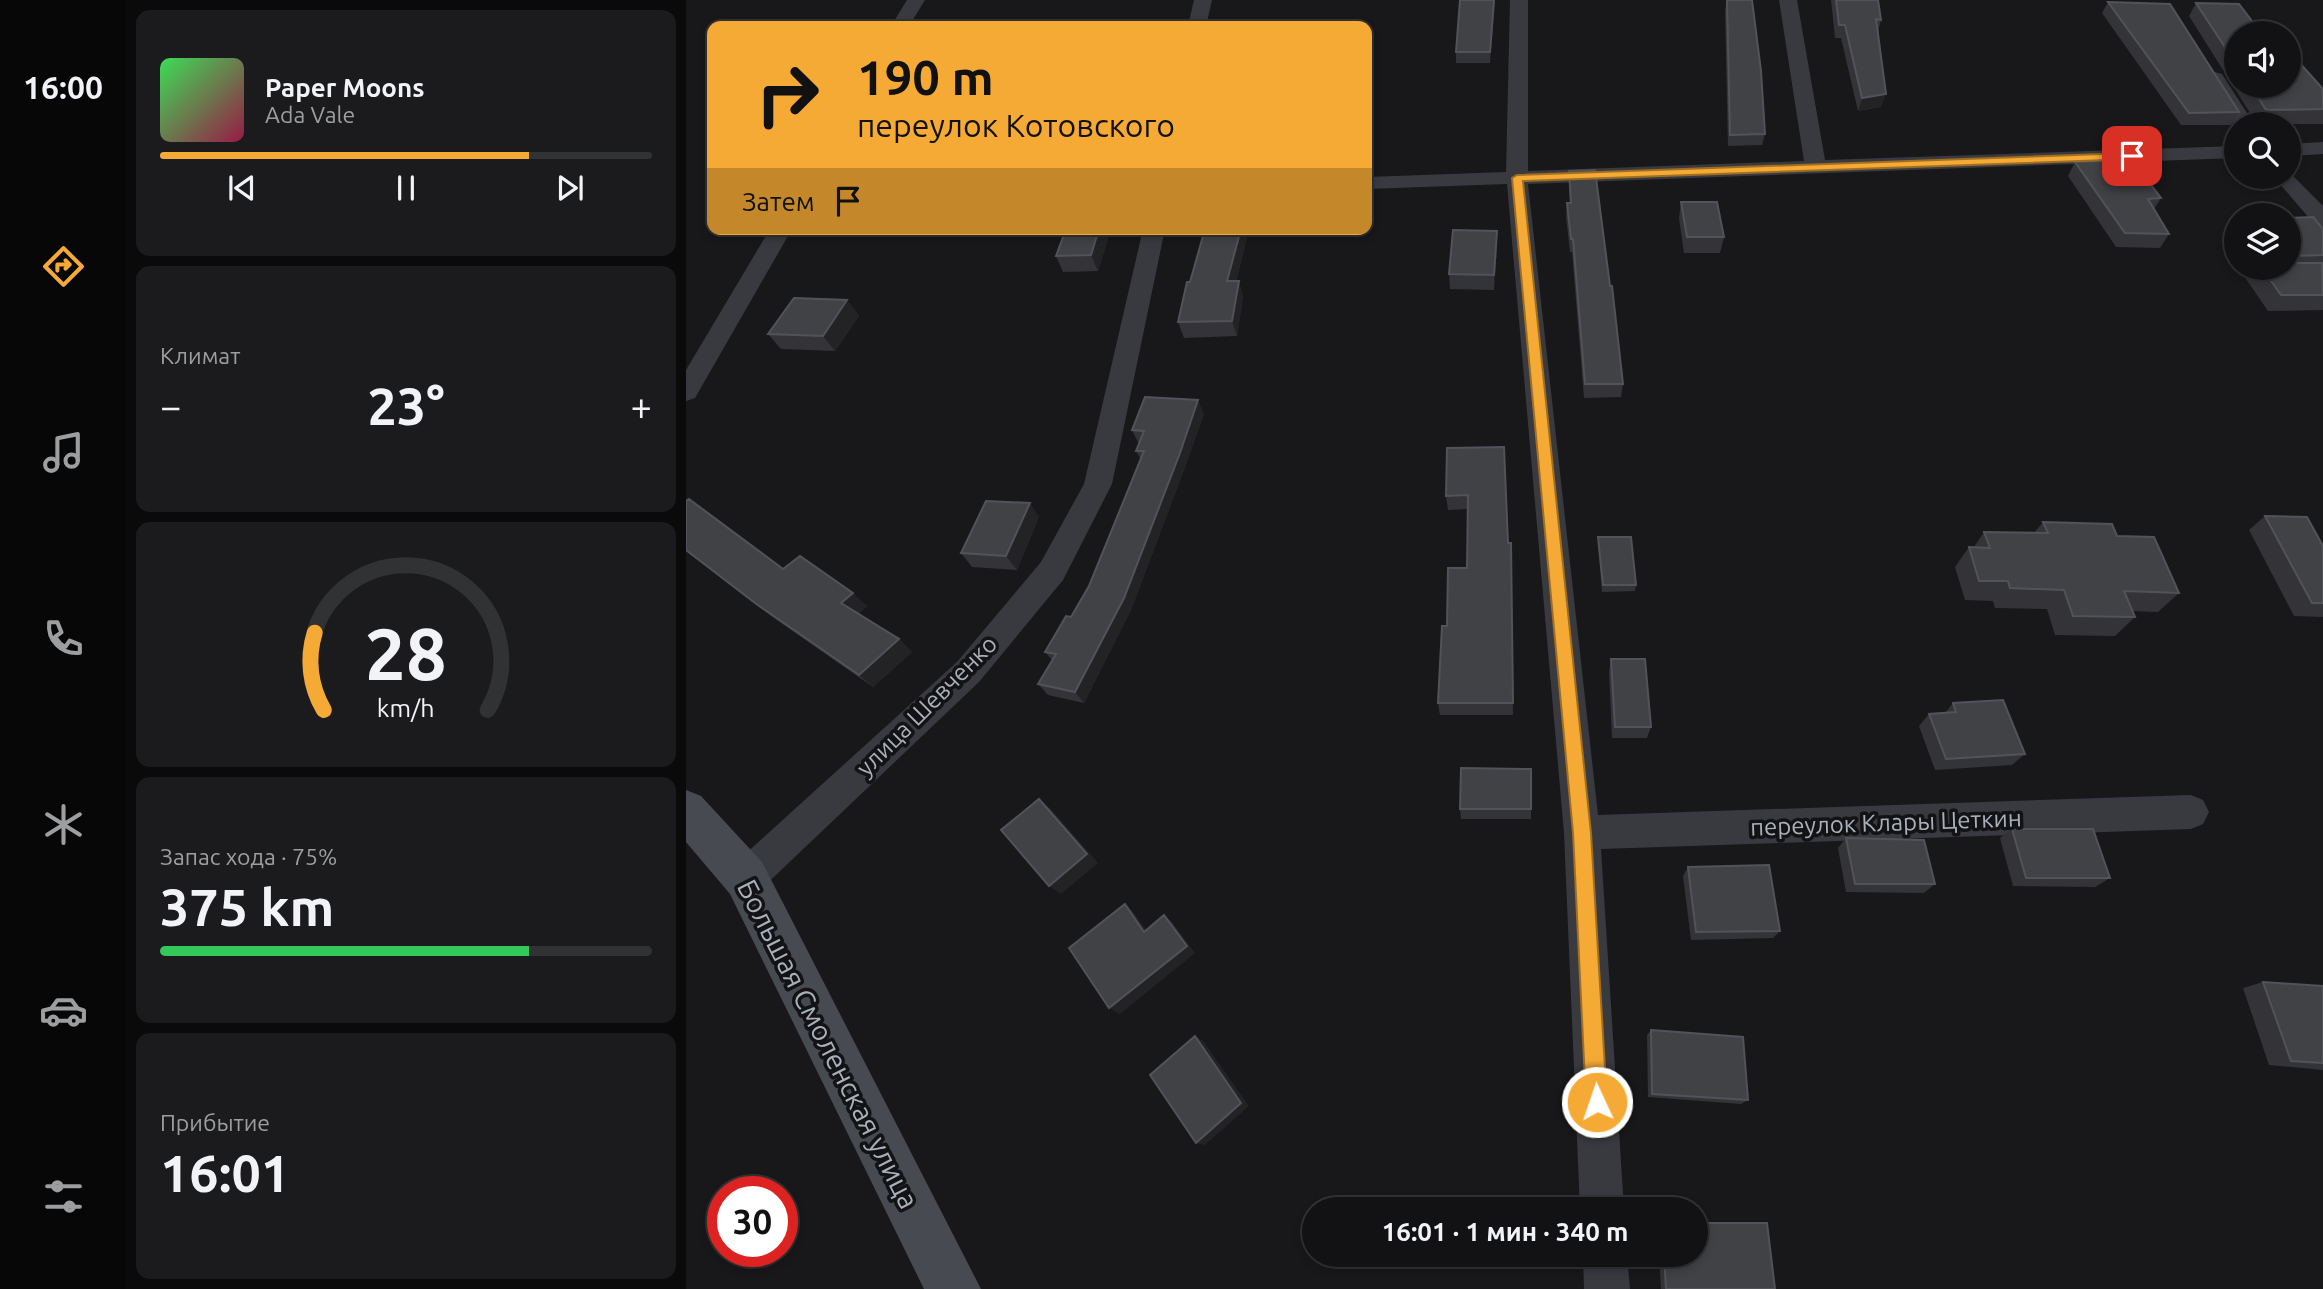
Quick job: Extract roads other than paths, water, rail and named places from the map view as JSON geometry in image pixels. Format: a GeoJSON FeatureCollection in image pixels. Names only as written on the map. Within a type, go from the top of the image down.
{"type":"FeatureCollection","features":[{"type":"Feature","properties":{"kind":"main road","name":"Большая Смоленская улица"},"geometry":{"type":"LineString","coordinates":[[686,810],[746,878],[953,1289]]}},
{"type":"Feature","properties":{"kind":"street"},"geometry":{"type":"LineString","coordinates":[[903,21],[916,0]]}},
{"type":"Feature","properties":{"kind":"street"},"geometry":{"type":"LineString","coordinates":[[1198,21],[1203,0]]}},
{"type":"Feature","properties":{"kind":"street"},"geometry":{"type":"LineString","coordinates":[[1520,0],[1517,178],[1582,833],[1601,1197]]}},
{"type":"Feature","properties":{"kind":"street"},"geometry":{"type":"LineString","coordinates":[[1788,0],[1816,169]]}},
{"type":"Feature","properties":{"kind":"street"},"geometry":{"type":"LineString","coordinates":[[2202,57],[2236,112]]}},
{"type":"Feature","properties":{"kind":"street"},"geometry":{"type":"LineString","coordinates":[[2301,149],[2323,148]]}},
{"type":"Feature","properties":{"kind":"street"},"geometry":{"type":"LineString","coordinates":[[1372,183],[2224,152]]}},
{"type":"Feature","properties":{"kind":"street"},"geometry":{"type":"LineString","coordinates":[[2296,189],[2323,220]]}},
{"type":"Feature","properties":{"kind":"street"},"geometry":{"type":"LineString","coordinates":[[686,392],[778,235]]}},
{"type":"Feature","properties":{"kind":"street","name":"улица Шевченко"},"geometry":{"type":"LineString","coordinates":[[746,878],[968,672],[1052,571],[1098,484],[1153,235]]}},
{"type":"Feature","properties":{"kind":"street","name":"переулок Клары Цеткин"},"geometry":{"type":"LineString","coordinates":[[1582,833],[2191,812]]}},
{"type":"Feature","properties":{"kind":"street"},"geometry":{"type":"LineString","coordinates":[[1606,1267],[1607,1289]]}}]}
